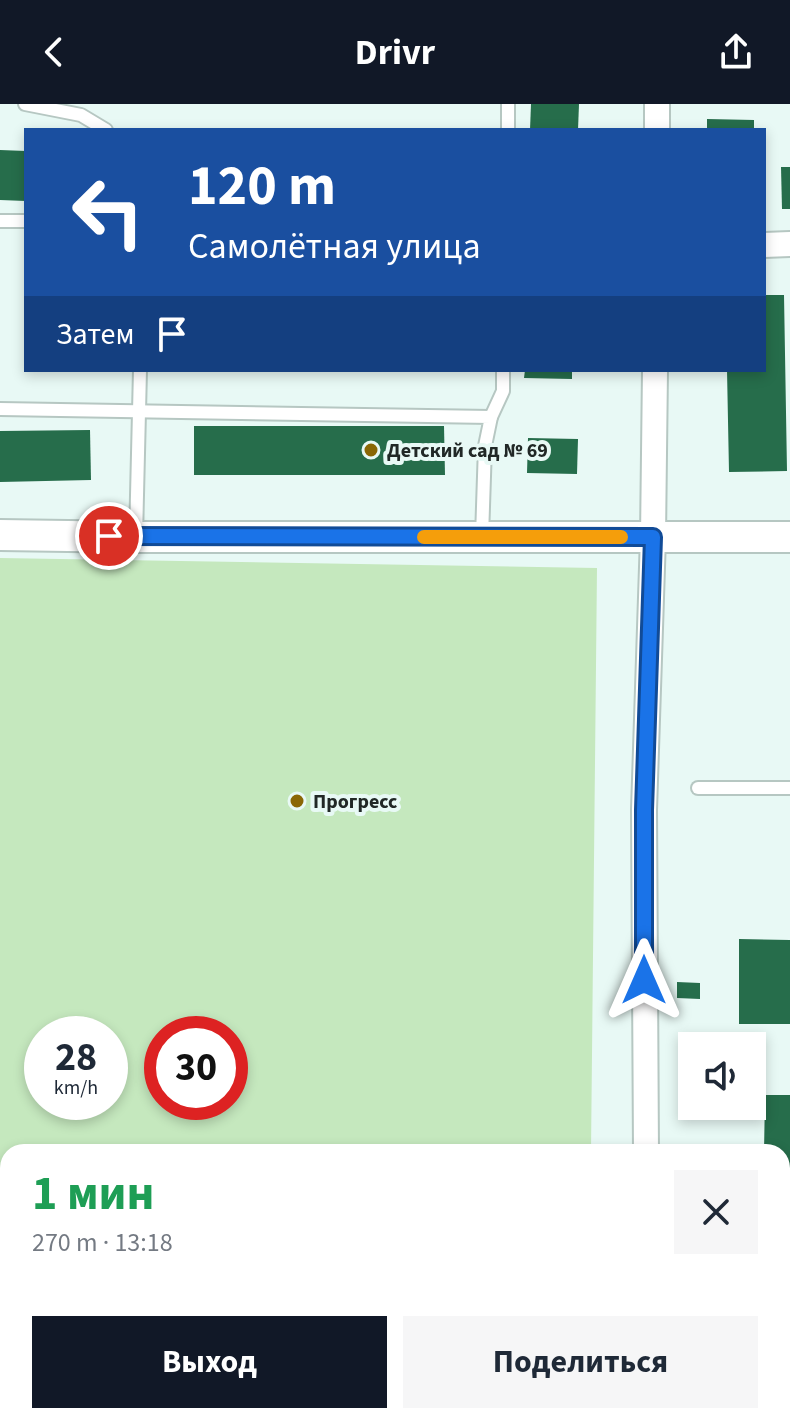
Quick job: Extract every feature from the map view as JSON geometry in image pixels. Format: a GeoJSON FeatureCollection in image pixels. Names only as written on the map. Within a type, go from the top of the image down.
{"type":"FeatureCollection","features":[{"type":"Feature","properties":{"kind":"street"},"geometry":{"type":"LineString","coordinates":[[657,104],[657,128]]}},
{"type":"Feature","properties":{"kind":"street"},"geometry":{"type":"LineString","coordinates":[[766,245],[790,244]]}},
{"type":"Feature","properties":{"kind":"street"},"geometry":{"type":"LineString","coordinates":[[646,1144],[644,824],[655,372]]}},
{"type":"Feature","properties":{"kind":"street"},"geometry":{"type":"LineString","coordinates":[[0,535],[790,537]]}},
{"type":"Feature","properties":{"kind":"lane"},"geometry":{"type":"LineString","coordinates":[[25,104],[81,115],[103,128]]}},
{"type":"Feature","properties":{"kind":"lane"},"geometry":{"type":"LineString","coordinates":[[508,104],[508,128]]}},
{"type":"Feature","properties":{"kind":"lane"},"geometry":{"type":"LineString","coordinates":[[0,221],[24,221]]}},
{"type":"Feature","properties":{"kind":"lane"},"geometry":{"type":"LineString","coordinates":[[136,537],[140,372]]}},
{"type":"Feature","properties":{"kind":"lane"},"geometry":{"type":"LineString","coordinates":[[482,537],[485,446],[491,417],[503,391],[503,372]]}},
{"type":"Feature","properties":{"kind":"lane"},"geometry":{"type":"LineString","coordinates":[[0,409],[491,417]]}},
{"type":"Feature","properties":{"kind":"lane"},"geometry":{"type":"LineString","coordinates":[[698,788],[790,788]]}},
{"type":"Feature","properties":{"kind":"green space","name":"Прогресс"},"geometry":{"type":"Polygon","coordinates":[[[0,558],[597,568],[591,1144],[0,1144],[0,558]]]}},
{"type":"Feature","properties":{"kind":"building"},"geometry":{"type":"Polygon","coordinates":[[[531,104],[579,104],[578,128],[530,128],[531,104]]]}},
{"type":"Feature","properties":{"kind":"building"},"geometry":{"type":"Polygon","coordinates":[[[707,119],[754,120],[754,128],[707,128],[707,119]]]}},
{"type":"Feature","properties":{"kind":"building"},"geometry":{"type":"Polygon","coordinates":[[[0,150],[24,151],[24,201],[0,200],[0,150]]]}},
{"type":"Feature","properties":{"kind":"building"},"geometry":{"type":"Polygon","coordinates":[[[781,167],[790,167],[790,209],[782,209],[781,167]]]}},
{"type":"Feature","properties":{"kind":"building"},"geometry":{"type":"Polygon","coordinates":[[[766,295],[784,295],[787,471],[729,472],[727,372],[766,372],[766,295]]]}},
{"type":"Feature","properties":{"kind":"building"},"geometry":{"type":"Polygon","coordinates":[[[525,372],[572,372],[572,379],[524,378],[525,372]]]}},
{"type":"Feature","properties":{"kind":"building"},"geometry":{"type":"Polygon","coordinates":[[[194,426],[444,426],[445,475],[194,475],[194,426]]]}},
{"type":"Feature","properties":{"kind":"building"},"geometry":{"type":"Polygon","coordinates":[[[90,430],[91,480],[0,482],[0,431],[90,430]]]}},
{"type":"Feature","properties":{"kind":"building"},"geometry":{"type":"Polygon","coordinates":[[[528,438],[578,439],[577,474],[527,473],[528,438]]]}},
{"type":"Feature","properties":{"kind":"building"},"geometry":{"type":"Polygon","coordinates":[[[739,939],[790,940],[790,1024],[739,1024],[739,939]]]}},
{"type":"Feature","properties":{"kind":"building"},"geometry":{"type":"Polygon","coordinates":[[[677,982],[700,983],[700,999],[677,998],[677,982]]]}},
{"type":"Feature","properties":{"kind":"building"},"geometry":{"type":"Polygon","coordinates":[[[766,1095],[790,1095],[790,1144],[764,1144],[766,1095]]]}},
{"type":"Feature","properties":{"kind":"slow traffic"},"geometry":{"type":"LineString","coordinates":[[424,537],[621,537]]}},
{"type":"Feature","properties":{"kind":"place","name":"Детский сад № 69"},"geometry":{"type":"Point","coordinates":[371,450]}},
{"type":"Feature","properties":{"kind":"place","name":"Прогресс"},"geometry":{"type":"Point","coordinates":[297,801]}},
{"type":"Feature","properties":{"kind":"route"},"geometry":{"type":"LineString","coordinates":[[109,536],[653,537],[644,810],[644,980]]}}]}
